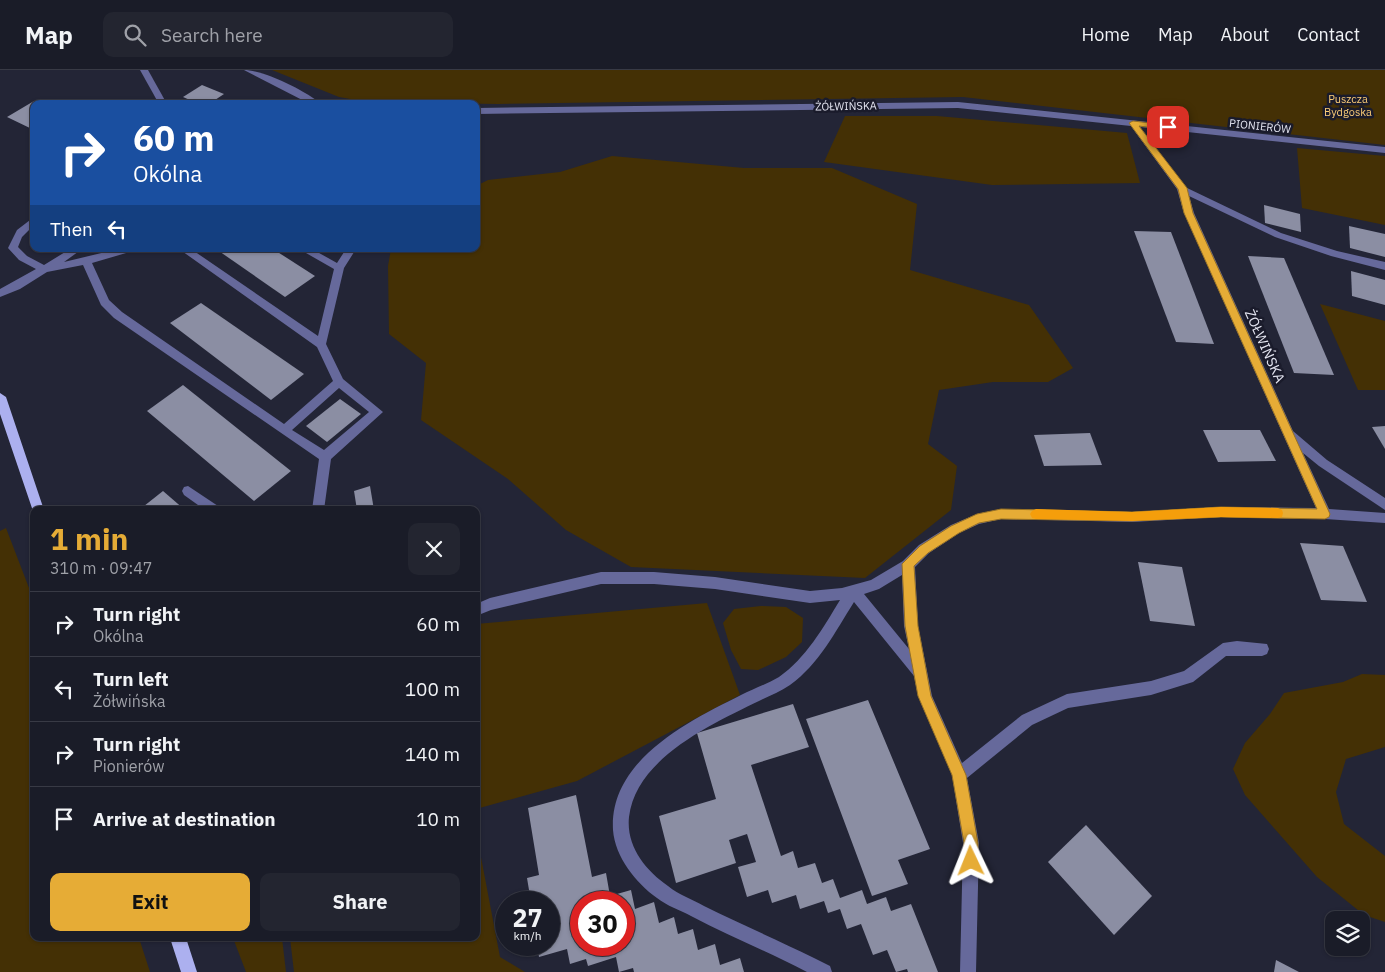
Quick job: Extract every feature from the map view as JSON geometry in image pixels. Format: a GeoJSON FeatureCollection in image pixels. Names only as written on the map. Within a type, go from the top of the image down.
{"type":"FeatureCollection","features":[{"type":"Feature","properties":{"kind":"main road"},"geometry":{"type":"LineString","coordinates":[[0,396],[37,506]]}},
{"type":"Feature","properties":{"kind":"main road"},"geometry":{"type":"LineString","coordinates":[[179,941],[189,972]]}},
{"type":"Feature","properties":{"kind":"street"},"geometry":{"type":"LineString","coordinates":[[144,70],[161,100]]}},
{"type":"Feature","properties":{"kind":"street"},"geometry":{"type":"LineString","coordinates":[[248,70],[271,79],[310,100]]}},
{"type":"Feature","properties":{"kind":"street","name":"ŻÓŁWIŃSKA"},"geometry":{"type":"LineString","coordinates":[[480,111],[958,105],[1133,123],[1182,188],[1189,213],[1325,514]]}},
{"type":"Feature","properties":{"kind":"street","name":"PIONIERÓW"},"geometry":{"type":"LineString","coordinates":[[1133,123],[1385,150]]}},
{"type":"Feature","properties":{"kind":"street","name":"ŻÓŁWIŃSKA"},"geometry":{"type":"LineString","coordinates":[[1182,188],[1278,235],[1335,254],[1385,266]]}},
{"type":"Feature","properties":{"kind":"street"},"geometry":{"type":"LineString","coordinates":[[30,223],[14,239],[13,248],[23,258],[44,269],[86,261],[118,252]]}},
{"type":"Feature","properties":{"kind":"street"},"geometry":{"type":"LineString","coordinates":[[0,293],[16,286],[72,252]]}},
{"type":"Feature","properties":{"kind":"street"},"geometry":{"type":"LineString","coordinates":[[188,252],[321,344],[339,382],[377,412],[325,457],[319,506]]}},
{"type":"Feature","properties":{"kind":"street"},"geometry":{"type":"LineString","coordinates":[[310,252],[339,268]]}},
{"type":"Feature","properties":{"kind":"street"},"geometry":{"type":"LineString","coordinates":[[321,344],[339,268],[349,252]]}},
{"type":"Feature","properties":{"kind":"street"},"geometry":{"type":"LineString","coordinates":[[86,261],[105,302],[118,315],[325,457]]}},
{"type":"Feature","properties":{"kind":"street"},"geometry":{"type":"LineString","coordinates":[[284,430],[339,382]]}},
{"type":"Feature","properties":{"kind":"street"},"geometry":{"type":"LineString","coordinates":[[1288,433],[1323,463],[1385,505]]}},
{"type":"Feature","properties":{"kind":"street"},"geometry":{"type":"LineString","coordinates":[[188,491],[209,506]]}},
{"type":"Feature","properties":{"kind":"street"},"geometry":{"type":"LineString","coordinates":[[480,608],[490,604],[601,578],[654,578],[810,597],[842,594],[874,585],[908,564],[924,549],[955,529],[977,519],[1001,514],[1132,516],[1221,512],[1325,514],[1385,518]]}},
{"type":"Feature","properties":{"kind":"street"},"geometry":{"type":"LineString","coordinates":[[908,564],[911,626],[925,696],[959,775],[971,843],[968,972]]}},
{"type":"Feature","properties":{"kind":"street"},"geometry":{"type":"LineString","coordinates":[[853,591],[920,673]]}},
{"type":"Feature","properties":{"kind":"street"},"geometry":{"type":"LineString","coordinates":[[824,972],[720,923],[659,890],[634,866],[623,848],[619,824],[624,802],[638,774],[662,749],[712,717],[784,681],[810,658],[853,591]]}},
{"type":"Feature","properties":{"kind":"street"},"geometry":{"type":"LineString","coordinates":[[959,775],[1027,720],[1067,701],[1151,688],[1188,677],[1223,650],[1237,648],[1262,649]]}},
{"type":"Feature","properties":{"kind":"green space","name":"Puszcza Bydgoska"},"geometry":{"type":"Polygon","coordinates":[[[272,70],[1385,70],[1385,145],[963,97],[498,104],[480,104],[480,100],[356,100],[339,97],[272,70]]]}},
{"type":"Feature","properties":{"kind":"green space"},"geometry":{"type":"Polygon","coordinates":[[[845,116],[937,116],[1127,133],[1140,183],[992,185],[824,162],[845,116]]]}},
{"type":"Feature","properties":{"kind":"green space"},"geometry":{"type":"Polygon","coordinates":[[[1297,148],[1385,156],[1385,225],[1302,208],[1297,148]]]}},
{"type":"Feature","properties":{"kind":"green space"},"geometry":{"type":"Polygon","coordinates":[[[612,156],[744,168],[832,168],[917,204],[910,270],[1029,305],[1073,368],[1048,382],[993,382],[939,390],[928,444],[957,466],[951,510],[865,578],[631,567],[566,530],[508,479],[421,420],[426,363],[389,334],[388,266],[390,252],[480,252],[480,184],[488,180],[560,172],[612,156]]]}},
{"type":"Feature","properties":{"kind":"green space"},"geometry":{"type":"Polygon","coordinates":[[[1320,304],[1385,321],[1385,390],[1358,390],[1320,304]]]}},
{"type":"Feature","properties":{"kind":"green space"},"geometry":{"type":"Polygon","coordinates":[[[6,528],[30,591],[30,941],[140,941],[150,972],[0,972],[0,531],[6,528]]]}},
{"type":"Feature","properties":{"kind":"green space"},"geometry":{"type":"Polygon","coordinates":[[[707,603],[740,695],[577,781],[480,808],[480,624],[707,603]]]}},
{"type":"Feature","properties":{"kind":"green space"},"geometry":{"type":"Polygon","coordinates":[[[761,606],[786,607],[803,618],[802,642],[786,657],[758,670],[741,669],[731,650],[723,623],[734,609],[761,606]]]}},
{"type":"Feature","properties":{"kind":"green space"},"geometry":{"type":"Polygon","coordinates":[[[1362,674],[1385,675],[1385,747],[1346,759],[1336,792],[1344,824],[1385,856],[1385,922],[1370,917],[1370,911],[1359,911],[1317,877],[1245,795],[1233,769],[1245,743],[1270,714],[1284,693],[1343,682],[1362,674]]]}},
{"type":"Feature","properties":{"kind":"green space"},"geometry":{"type":"Polygon","coordinates":[[[480,852],[495,931],[495,956],[500,956],[525,972],[294,972],[290,941],[480,941],[480,852]]]}},
{"type":"Feature","properties":{"kind":"green space"},"geometry":{"type":"Polygon","coordinates":[[[234,941],[282,941],[286,972],[246,972],[234,941]]]}},
{"type":"Feature","properties":{"kind":"building"},"geometry":{"type":"Polygon","coordinates":[[[202,85],[224,94],[215,100],[190,100],[183,97],[202,85]]]}},
{"type":"Feature","properties":{"kind":"building"},"geometry":{"type":"Polygon","coordinates":[[[30,103],[30,128],[7,117],[30,103]]]}},
{"type":"Feature","properties":{"kind":"building"},"geometry":{"type":"Polygon","coordinates":[[[1264,205],[1300,214],[1301,232],[1265,223],[1264,205]]]}},
{"type":"Feature","properties":{"kind":"building"},"geometry":{"type":"Polygon","coordinates":[[[1349,226],[1385,234],[1385,257],[1350,248],[1349,226]]]}},
{"type":"Feature","properties":{"kind":"building"},"geometry":{"type":"Polygon","coordinates":[[[1134,231],[1171,232],[1214,344],[1176,342],[1134,231]]]}},
{"type":"Feature","properties":{"kind":"building"},"geometry":{"type":"Polygon","coordinates":[[[220,252],[278,252],[315,276],[285,297],[220,252]]]}},
{"type":"Feature","properties":{"kind":"building"},"geometry":{"type":"Polygon","coordinates":[[[1248,256],[1284,258],[1334,375],[1294,373],[1248,256]]]}},
{"type":"Feature","properties":{"kind":"building"},"geometry":{"type":"Polygon","coordinates":[[[1351,271],[1385,280],[1385,305],[1352,296],[1351,271]]]}},
{"type":"Feature","properties":{"kind":"building"},"geometry":{"type":"Polygon","coordinates":[[[201,303],[304,374],[271,400],[170,323],[201,303]]]}},
{"type":"Feature","properties":{"kind":"building"},"geometry":{"type":"Polygon","coordinates":[[[183,385],[291,471],[254,501],[147,411],[183,385]]]}},
{"type":"Feature","properties":{"kind":"building"},"geometry":{"type":"Polygon","coordinates":[[[340,399],[361,414],[327,442],[306,426],[340,399]]]}},
{"type":"Feature","properties":{"kind":"building"},"geometry":{"type":"Polygon","coordinates":[[[1385,426],[1385,449],[1372,427],[1385,426]]]}},
{"type":"Feature","properties":{"kind":"building"},"geometry":{"type":"Polygon","coordinates":[[[1203,430],[1260,430],[1276,461],[1218,462],[1203,430]]]}},
{"type":"Feature","properties":{"kind":"building"},"geometry":{"type":"Polygon","coordinates":[[[1090,433],[1102,465],[1044,466],[1034,435],[1090,433]]]}},
{"type":"Feature","properties":{"kind":"building"},"geometry":{"type":"Polygon","coordinates":[[[370,486],[373,506],[356,506],[354,491],[370,486]]]}},
{"type":"Feature","properties":{"kind":"building"},"geometry":{"type":"Polygon","coordinates":[[[163,491],[180,506],[144,506],[163,491]]]}},
{"type":"Feature","properties":{"kind":"building"},"geometry":{"type":"Polygon","coordinates":[[[1300,543],[1343,546],[1367,602],[1321,600],[1300,543]]]}},
{"type":"Feature","properties":{"kind":"building"},"geometry":{"type":"Polygon","coordinates":[[[1138,562],[1182,567],[1195,626],[1150,621],[1138,562]]]}},
{"type":"Feature","properties":{"kind":"building"},"geometry":{"type":"Polygon","coordinates":[[[868,700],[930,849],[898,860],[908,884],[872,896],[806,719],[868,700]]]}},
{"type":"Feature","properties":{"kind":"building"},"geometry":{"type":"Polygon","coordinates":[[[793,704],[809,747],[751,765],[781,856],[793,851],[798,868],[815,863],[822,883],[833,879],[840,898],[862,890],[867,904],[886,897],[891,911],[911,904],[938,972],[908,972],[907,969],[896,972],[887,950],[873,955],[861,924],[847,929],[840,909],[828,913],[824,901],[800,909],[796,895],[772,903],[768,890],[747,897],[738,867],[756,862],[747,834],[729,840],[736,863],[676,883],[659,816],[716,799],[697,733],[793,704]]]}},
{"type":"Feature","properties":{"kind":"building"},"geometry":{"type":"Polygon","coordinates":[[[576,795],[592,877],[606,873],[609,891],[570,891],[570,956],[635,956],[635,909],[654,902],[659,923],[674,917],[678,934],[693,929],[698,950],[715,944],[720,965],[740,958],[744,972],[634,972],[633,968],[619,972],[616,957],[588,966],[586,959],[570,964],[567,949],[560,951],[560,891],[529,891],[527,878],[539,875],[528,808],[576,795]]]}},
{"type":"Feature","properties":{"kind":"building"},"geometry":{"type":"Polygon","coordinates":[[[1086,825],[1152,896],[1114,935],[1048,862],[1086,825]]]}},
{"type":"Feature","properties":{"kind":"building"},"geometry":{"type":"Polygon","coordinates":[[[1276,960],[1299,972],[1274,972],[1276,960]]]}},
{"type":"Feature","properties":{"kind":"slow traffic"},"geometry":{"type":"LineString","coordinates":[[1036,514],[1132,516],[1221,512],[1278,513]]}},
{"type":"Feature","properties":{"kind":"route"},"geometry":{"type":"LineString","coordinates":[[971,861],[971,843],[959,775],[925,696],[911,626],[908,564],[924,549],[955,529],[977,519],[1001,514],[1132,516],[1221,512],[1325,514],[1189,213],[1182,188],[1133,123],[1168,127]]}}]}
